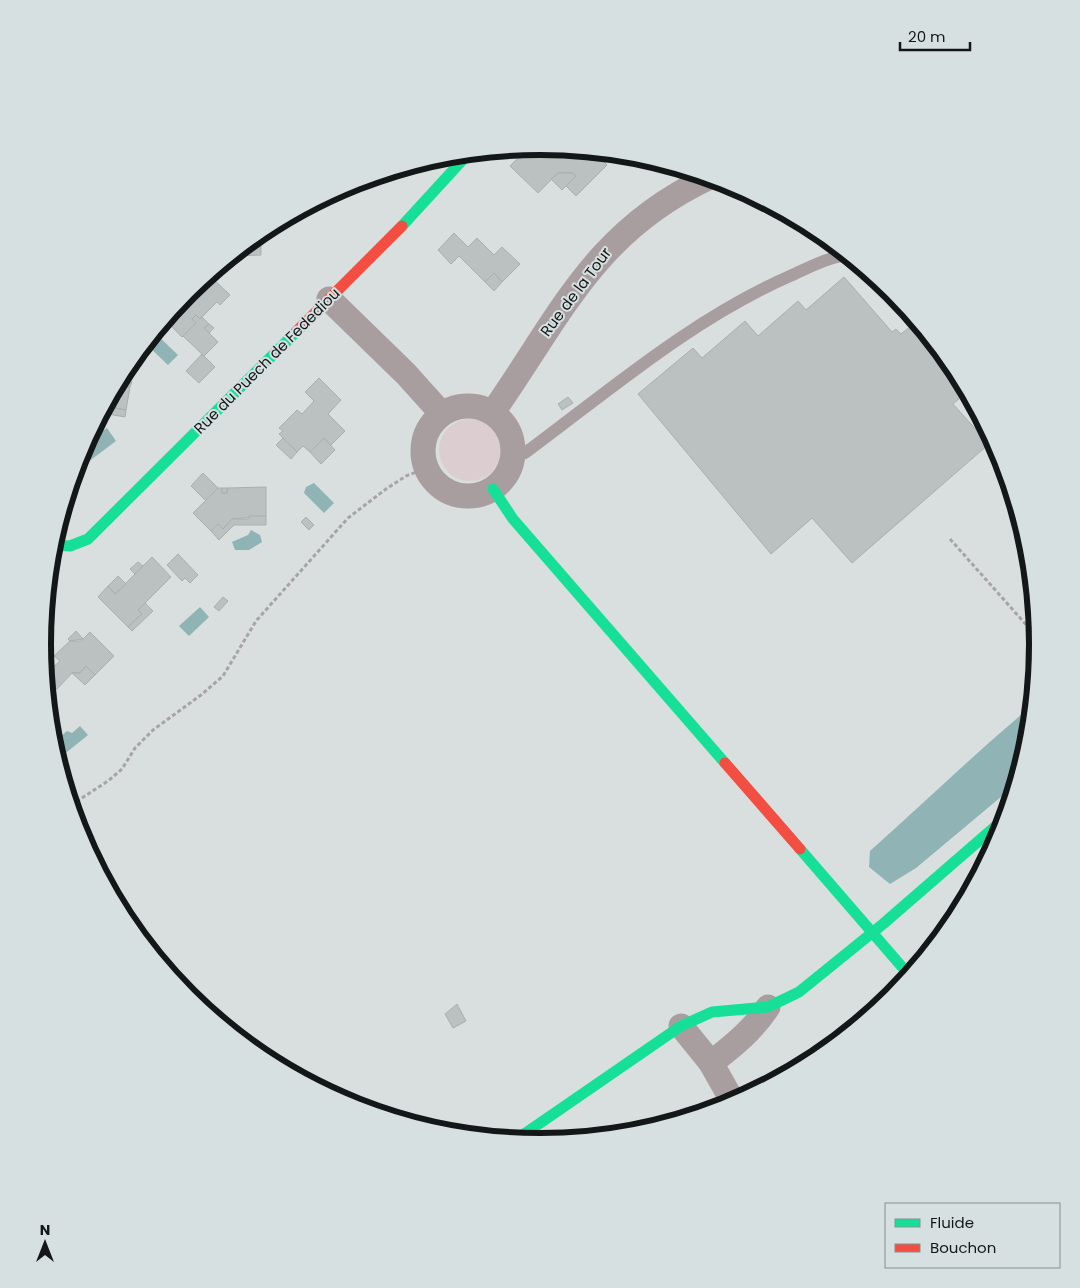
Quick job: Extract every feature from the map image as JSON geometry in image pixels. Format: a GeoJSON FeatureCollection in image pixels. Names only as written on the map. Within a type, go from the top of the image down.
{"type":"FeatureCollection","features":[{"type":"Feature","properties":{"kind":"street","name":"Rue du Puech de Fedediou"},"geometry":{"type":"LineString","coordinates":[[62,546],[70,546],[88,539],[435,192],[461,162]]}},
{"type":"Feature","properties":{"kind":"street","name":"Rue de la Tour"},"geometry":{"type":"LineString","coordinates":[[493,412],[572,292],[604,251],[644,215],[677,192],[699,182]]}},
{"type":"Feature","properties":{"kind":"street"},"geometry":{"type":"LineString","coordinates":[[329,299],[406,374],[442,414]]}},
{"type":"Feature","properties":{"kind":"street"},"geometry":{"type":"LineString","coordinates":[[471,405],[493,412],[509,430],[514,455],[505,478],[493,489],[468,496],[454,494],[438,484],[426,468],[423,453],[425,438],[431,425],[442,414],[456,407],[471,405]]}},
{"type":"Feature","properties":{"kind":"street"},"geometry":{"type":"LineString","coordinates":[[493,489],[514,518],[904,969]]}},
{"type":"Feature","properties":{"kind":"street"},"geometry":{"type":"LineString","coordinates":[[526,1133],[681,1026],[712,1012],[768,1007],[799,992],[993,828]]}},
{"type":"Feature","properties":{"kind":"street"},"geometry":{"type":"LineString","coordinates":[[711,1063],[741,1040],[768,1007]]}},
{"type":"Feature","properties":{"kind":"street"},"geometry":{"type":"LineString","coordinates":[[681,1026],[711,1063],[729,1095]]}},
{"type":"Feature","properties":{"kind":"lane"},"geometry":{"type":"LineString","coordinates":[[514,455],[525,453],[693,328],[772,284],[838,256]]}},
{"type":"Feature","properties":{"kind":"path"},"geometry":{"type":"LineString","coordinates":[[77,802],[122,769],[135,748],[153,730],[201,695],[223,676],[256,621],[348,518],[406,476],[426,468]]}},
{"type":"Feature","properties":{"kind":"path"},"geometry":{"type":"LineString","coordinates":[[950,539],[1028,627]]}},
{"type":"Feature","properties":{"kind":"shaded area"},"geometry":{"type":"Polygon","coordinates":[[[470,419],[482,421],[492,428],[499,438],[501,450],[499,462],[492,472],[482,479],[470,481],[458,479],[448,472],[441,462],[439,450],[441,438],[448,428],[458,421],[470,419]]]}},
{"type":"Feature","properties":{"kind":"water"},"geometry":{"type":"Polygon","coordinates":[[[160,337],[178,355],[168,365],[150,348],[160,337]]]}},
{"type":"Feature","properties":{"kind":"water"},"geometry":{"type":"Polygon","coordinates":[[[107,428],[116,441],[88,462],[88,457],[100,433],[107,428]]]}},
{"type":"Feature","properties":{"kind":"water"},"geometry":{"type":"Polygon","coordinates":[[[314,483],[334,503],[324,513],[304,493],[306,487],[314,483]]]}},
{"type":"Feature","properties":{"kind":"water"},"geometry":{"type":"Polygon","coordinates":[[[251,530],[260,535],[262,542],[249,550],[235,550],[232,542],[248,535],[251,530]]]}},
{"type":"Feature","properties":{"kind":"water"},"geometry":{"type":"Polygon","coordinates":[[[200,607],[209,617],[189,636],[179,626],[200,607]]]}},
{"type":"Feature","properties":{"kind":"water"},"geometry":{"type":"Polygon","coordinates":[[[1024,712],[1005,793],[916,868],[890,884],[869,867],[870,851],[1024,712]]]}},
{"type":"Feature","properties":{"kind":"water"},"geometry":{"type":"Polygon","coordinates":[[[80,726],[88,735],[64,754],[61,737],[67,731],[72,733],[80,726]]]}},
{"type":"Feature","properties":{"kind":"building"},"geometry":{"type":"Polygon","coordinates":[[[527,155],[530,158],[533,155],[539,155],[541,157],[543,155],[572,156],[587,157],[591,161],[594,158],[601,159],[607,165],[576,196],[566,186],[576,176],[572,173],[558,173],[538,193],[510,166],[520,156],[527,155]]]}},
{"type":"Feature","properties":{"kind":"building"},"geometry":{"type":"Polygon","coordinates":[[[558,173],[572,173],[576,176],[562,190],[551,179],[558,173]]]}},
{"type":"Feature","properties":{"kind":"building"},"geometry":{"type":"Polygon","coordinates":[[[454,233],[468,247],[477,238],[494,255],[502,247],[520,264],[502,282],[494,273],[485,282],[459,256],[451,264],[438,250],[454,233]]]}},
{"type":"Feature","properties":{"kind":"building"},"geometry":{"type":"Polygon","coordinates":[[[261,243],[261,255],[243,256],[261,243]]]}},
{"type":"Feature","properties":{"kind":"building"},"geometry":{"type":"Polygon","coordinates":[[[494,273],[502,282],[494,291],[485,282],[494,273]]]}},
{"type":"Feature","properties":{"kind":"building"},"geometry":{"type":"Polygon","coordinates":[[[844,277],[892,332],[896,329],[901,334],[911,326],[928,346],[961,397],[953,404],[982,436],[987,446],[852,563],[812,518],[771,554],[638,394],[693,348],[702,358],[745,321],[758,336],[798,301],[806,310],[844,277]]]}},
{"type":"Feature","properties":{"kind":"building"},"geometry":{"type":"Polygon","coordinates":[[[214,280],[230,295],[220,305],[217,302],[200,319],[196,315],[192,319],[196,323],[182,337],[170,325],[194,298],[214,280]]]}},
{"type":"Feature","properties":{"kind":"building"},"geometry":{"type":"Polygon","coordinates":[[[196,315],[200,319],[202,317],[209,324],[204,328],[218,342],[204,356],[183,336],[196,323],[192,319],[196,315]]]}},
{"type":"Feature","properties":{"kind":"building"},"geometry":{"type":"Polygon","coordinates":[[[209,324],[214,328],[209,333],[204,328],[209,324]]]}},
{"type":"Feature","properties":{"kind":"building"},"geometry":{"type":"Polygon","coordinates":[[[202,354],[215,367],[199,383],[186,371],[202,354]]]}},
{"type":"Feature","properties":{"kind":"building"},"geometry":{"type":"Polygon","coordinates":[[[319,378],[341,400],[328,414],[345,431],[331,445],[324,438],[310,452],[303,446],[297,452],[279,434],[283,431],[279,428],[297,410],[302,414],[314,401],[305,392],[319,378]]]}},
{"type":"Feature","properties":{"kind":"building"},"geometry":{"type":"Polygon","coordinates":[[[128,381],[132,382],[130,387],[125,386],[128,381]]]}},
{"type":"Feature","properties":{"kind":"building"},"geometry":{"type":"Polygon","coordinates":[[[125,386],[130,387],[126,410],[113,408],[125,386]]]}},
{"type":"Feature","properties":{"kind":"building"},"geometry":{"type":"Polygon","coordinates":[[[568,397],[573,403],[562,410],[558,404],[568,397]]]}},
{"type":"Feature","properties":{"kind":"building"},"geometry":{"type":"Polygon","coordinates":[[[113,408],[126,410],[125,417],[109,414],[113,408]]]}},
{"type":"Feature","properties":{"kind":"building"},"geometry":{"type":"Polygon","coordinates":[[[283,438],[297,452],[291,459],[276,445],[283,438]]]}},
{"type":"Feature","properties":{"kind":"building"},"geometry":{"type":"Polygon","coordinates":[[[324,438],[335,450],[321,464],[310,452],[324,438]]]}},
{"type":"Feature","properties":{"kind":"building"},"geometry":{"type":"Polygon","coordinates":[[[203,473],[218,488],[206,501],[191,486],[203,473]]]}},
{"type":"Feature","properties":{"kind":"building"},"geometry":{"type":"Polygon","coordinates":[[[266,487],[266,516],[232,519],[223,529],[218,524],[211,531],[193,513],[218,488],[222,488],[222,493],[227,493],[227,488],[266,487]]]}},
{"type":"Feature","properties":{"kind":"building"},"geometry":{"type":"Polygon","coordinates":[[[222,488],[227,488],[227,493],[222,493],[222,488]]]}},
{"type":"Feature","properties":{"kind":"building"},"geometry":{"type":"Polygon","coordinates":[[[249,516],[266,516],[266,525],[234,525],[219,540],[211,531],[218,524],[223,529],[232,519],[249,519],[249,516]]]}},
{"type":"Feature","properties":{"kind":"building"},"geometry":{"type":"Polygon","coordinates":[[[306,517],[314,525],[309,530],[301,522],[306,517]]]}},
{"type":"Feature","properties":{"kind":"building"},"geometry":{"type":"Polygon","coordinates":[[[178,554],[198,575],[190,583],[185,578],[182,581],[167,565],[178,554]]]}},
{"type":"Feature","properties":{"kind":"building"},"geometry":{"type":"Polygon","coordinates":[[[152,557],[171,577],[138,610],[142,614],[128,627],[98,597],[108,586],[115,594],[152,557]]]}},
{"type":"Feature","properties":{"kind":"building"},"geometry":{"type":"Polygon","coordinates":[[[138,562],[143,566],[135,574],[130,569],[138,562]]]}},
{"type":"Feature","properties":{"kind":"building"},"geometry":{"type":"Polygon","coordinates":[[[118,576],[126,584],[115,594],[108,586],[118,576]]]}},
{"type":"Feature","properties":{"kind":"building"},"geometry":{"type":"Polygon","coordinates":[[[223,597],[228,601],[219,611],[214,607],[223,597]]]}},
{"type":"Feature","properties":{"kind":"building"},"geometry":{"type":"Polygon","coordinates":[[[145,603],[153,611],[132,631],[128,627],[142,614],[138,610],[145,603]]]}},
{"type":"Feature","properties":{"kind":"building"},"geometry":{"type":"Polygon","coordinates":[[[76,631],[83,639],[70,641],[68,639],[76,631]]]}},
{"type":"Feature","properties":{"kind":"building"},"geometry":{"type":"Polygon","coordinates":[[[90,632],[114,656],[95,675],[86,666],[80,673],[72,673],[57,689],[53,689],[52,668],[60,661],[54,656],[70,641],[81,641],[90,632]]]}},
{"type":"Feature","properties":{"kind":"building"},"geometry":{"type":"Polygon","coordinates":[[[86,666],[95,675],[85,685],[72,673],[80,673],[86,666]]]}},
{"type":"Feature","properties":{"kind":"building"},"geometry":{"type":"Polygon","coordinates":[[[457,1004],[466,1021],[453,1028],[445,1014],[457,1004]]]}},
{"type":"Feature","properties":{"kind":"traffic: fast"},"geometry":{"type":"LineString","coordinates":[[402,226],[461,162]]}},
{"type":"Feature","properties":{"kind":"traffic: fast"},"geometry":{"type":"LineString","coordinates":[[62,546],[70,546],[88,539],[296,332]]}},
{"type":"Feature","properties":{"kind":"traffic: fast"},"geometry":{"type":"LineString","coordinates":[[493,489],[513,519],[725,763]]}},
{"type":"Feature","properties":{"kind":"traffic: fast"},"geometry":{"type":"LineString","coordinates":[[526,1133],[681,1026],[712,1012],[768,1007],[799,992],[883,924],[993,829]]}},
{"type":"Feature","properties":{"kind":"traffic: fast"},"geometry":{"type":"LineString","coordinates":[[800,849],[904,969]]}},
{"type":"Feature","properties":{"kind":"traffic: jam"},"geometry":{"type":"LineString","coordinates":[[296,332],[402,226]]}},
{"type":"Feature","properties":{"kind":"traffic: jam"},"geometry":{"type":"LineString","coordinates":[[725,763],[800,849]]}}]}
